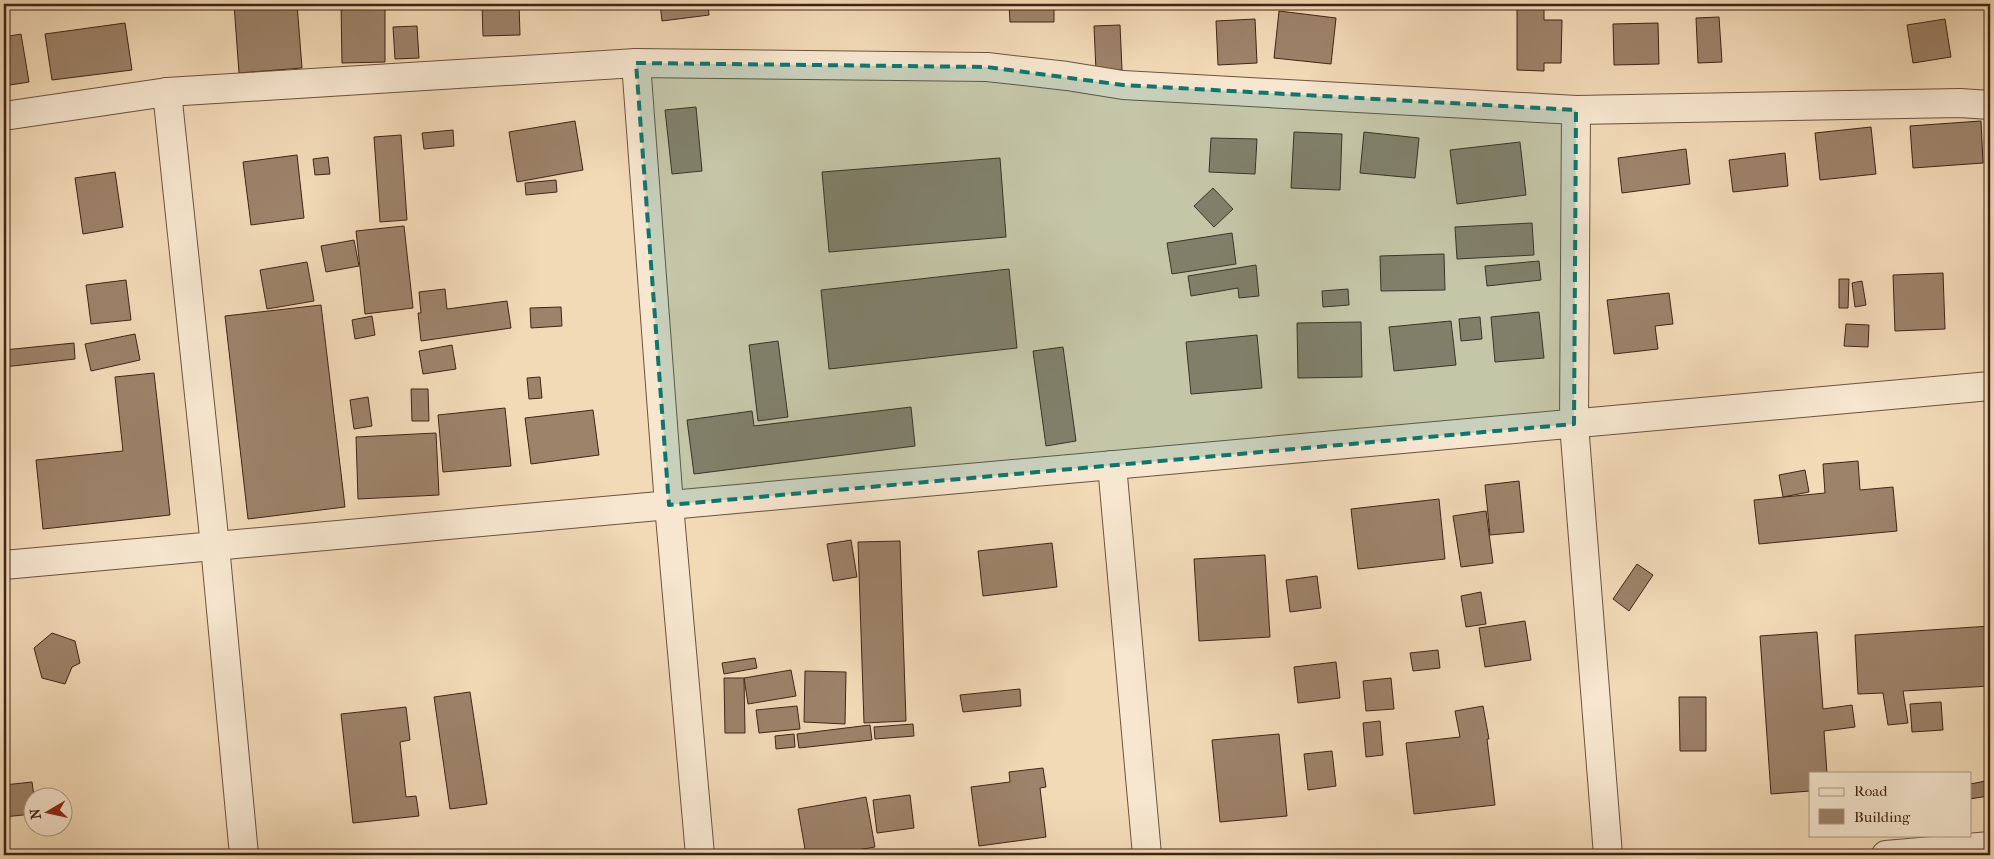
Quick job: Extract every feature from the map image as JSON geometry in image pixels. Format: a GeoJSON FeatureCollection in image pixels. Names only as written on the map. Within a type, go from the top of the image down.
{"type":"FeatureCollection","features":[{"type":"Feature","properties":{"kind":"street"},"geometry":{"type":"LineString","coordinates":[[636,64],[669,505],[700,855]]}},
{"type":"Feature","properties":{"kind":"street"},"geometry":{"type":"LineString","coordinates":[[4,116],[167,92],[636,64],[987,67],[1067,76],[1123,85],[1576,110],[1960,103],[1990,105]]}},
{"type":"Feature","properties":{"kind":"street"},"geometry":{"type":"LineString","coordinates":[[167,92],[216,546],[244,855]]}},
{"type":"Feature","properties":{"kind":"street"},"geometry":{"type":"LineString","coordinates":[[1576,110],[1574,424],[1608,855]]}},
{"type":"Feature","properties":{"kind":"street"},"geometry":{"type":"LineString","coordinates":[[4,565],[1990,386]]}},
{"type":"Feature","properties":{"kind":"street"},"geometry":{"type":"LineString","coordinates":[[1112,465],[1147,855]]}},
{"type":"Feature","properties":{"kind":"street"},"geometry":{"type":"LineString","coordinates":[[1886,855],[1990,846]]}},
{"type":"Feature","properties":{"kind":"highlighted area"},"geometry":{"type":"Polygon","coordinates":[[[636,63],[987,67],[1123,85],[1576,110],[1574,424],[669,505],[636,63]]]}},
{"type":"Feature","properties":{"kind":"building"},"geometry":{"type":"Polygon","coordinates":[[[234,4],[297,4],[302,68],[239,73],[234,4]]]}},
{"type":"Feature","properties":{"kind":"building"},"geometry":{"type":"Polygon","coordinates":[[[341,4],[385,4],[385,62],[342,63],[341,4]]]}},
{"type":"Feature","properties":{"kind":"building"},"geometry":{"type":"Polygon","coordinates":[[[482,4],[519,4],[520,35],[483,36],[482,4]]]}},
{"type":"Feature","properties":{"kind":"building"},"geometry":{"type":"Polygon","coordinates":[[[660,4],[708,4],[709,15],[662,21],[660,4]]]}},
{"type":"Feature","properties":{"kind":"building"},"geometry":{"type":"Polygon","coordinates":[[[1009,4],[1054,4],[1054,22],[1010,22],[1009,4]]]}},
{"type":"Feature","properties":{"kind":"building"},"geometry":{"type":"Polygon","coordinates":[[[1517,9],[1544,9],[1544,20],[1562,20],[1561,63],[1544,63],[1544,71],[1517,70],[1517,9]]]}},
{"type":"Feature","properties":{"kind":"building"},"geometry":{"type":"Polygon","coordinates":[[[1279,11],[1336,18],[1331,64],[1274,58],[1279,11]]]}},
{"type":"Feature","properties":{"kind":"building"},"geometry":{"type":"Polygon","coordinates":[[[1719,17],[1722,62],[1698,63],[1696,18],[1719,17]]]}},
{"type":"Feature","properties":{"kind":"building"},"geometry":{"type":"Polygon","coordinates":[[[1255,19],[1257,63],[1218,65],[1216,21],[1255,19]]]}},
{"type":"Feature","properties":{"kind":"building"},"geometry":{"type":"Polygon","coordinates":[[[1945,19],[1951,57],[1913,63],[1907,25],[1945,19]]]}},
{"type":"Feature","properties":{"kind":"building"},"geometry":{"type":"Polygon","coordinates":[[[125,23],[132,70],[52,80],[45,34],[125,23]]]}},
{"type":"Feature","properties":{"kind":"building"},"geometry":{"type":"Polygon","coordinates":[[[1658,23],[1659,64],[1614,65],[1613,24],[1658,23]]]}},
{"type":"Feature","properties":{"kind":"building"},"geometry":{"type":"Polygon","coordinates":[[[1120,25],[1122,70],[1096,71],[1094,26],[1120,25]]]}},
{"type":"Feature","properties":{"kind":"building"},"geometry":{"type":"Polygon","coordinates":[[[417,26],[419,58],[395,59],[393,27],[417,26]]]}},
{"type":"Feature","properties":{"kind":"building"},"geometry":{"type":"Polygon","coordinates":[[[21,34],[29,82],[4,86],[4,37],[21,34]]]}},
{"type":"Feature","properties":{"kind":"building"},"geometry":{"type":"Polygon","coordinates":[[[696,107],[702,171],[672,174],[665,110],[696,107]]]}},
{"type":"Feature","properties":{"kind":"building"},"geometry":{"type":"Polygon","coordinates":[[[575,121],[583,170],[517,182],[509,132],[575,121]]]}},
{"type":"Feature","properties":{"kind":"building"},"geometry":{"type":"Polygon","coordinates":[[[1981,121],[1983,163],[1913,168],[1910,126],[1981,121]]]}},
{"type":"Feature","properties":{"kind":"building"},"geometry":{"type":"Polygon","coordinates":[[[1871,127],[1876,174],[1820,180],[1815,133],[1871,127]]]}},
{"type":"Feature","properties":{"kind":"building"},"geometry":{"type":"Polygon","coordinates":[[[453,130],[454,146],[424,149],[422,133],[453,130]]]}},
{"type":"Feature","properties":{"kind":"building"},"geometry":{"type":"Polygon","coordinates":[[[1294,132],[1342,134],[1340,190],[1291,188],[1294,132]]]}},
{"type":"Feature","properties":{"kind":"building"},"geometry":{"type":"Polygon","coordinates":[[[1364,132],[1419,138],[1415,178],[1360,173],[1364,132]]]}},
{"type":"Feature","properties":{"kind":"building"},"geometry":{"type":"Polygon","coordinates":[[[401,135],[407,220],[380,222],[374,137],[401,135]]]}},
{"type":"Feature","properties":{"kind":"building"},"geometry":{"type":"Polygon","coordinates":[[[1211,138],[1257,139],[1255,174],[1209,172],[1211,138]]]}},
{"type":"Feature","properties":{"kind":"building"},"geometry":{"type":"Polygon","coordinates":[[[1520,142],[1526,195],[1457,204],[1450,150],[1520,142]]]}},
{"type":"Feature","properties":{"kind":"building"},"geometry":{"type":"Polygon","coordinates":[[[1686,149],[1690,184],[1622,193],[1618,158],[1686,149]]]}},
{"type":"Feature","properties":{"kind":"building"},"geometry":{"type":"Polygon","coordinates":[[[1785,153],[1788,186],[1733,192],[1729,160],[1785,153]]]}},
{"type":"Feature","properties":{"kind":"building"},"geometry":{"type":"Polygon","coordinates":[[[297,155],[304,218],[251,225],[243,162],[297,155]]]}},
{"type":"Feature","properties":{"kind":"building"},"geometry":{"type":"Polygon","coordinates":[[[328,157],[330,174],[315,175],[313,159],[328,157]]]}},
{"type":"Feature","properties":{"kind":"building"},"geometry":{"type":"Polygon","coordinates":[[[1000,158],[1006,237],[829,252],[822,172],[1000,158]]]}},
{"type":"Feature","properties":{"kind":"building"},"geometry":{"type":"Polygon","coordinates":[[[115,172],[123,227],[83,234],[75,178],[115,172]]]}},
{"type":"Feature","properties":{"kind":"building"},"geometry":{"type":"Polygon","coordinates":[[[556,180],[557,192],[526,195],[525,183],[556,180]]]}},
{"type":"Feature","properties":{"kind":"building"},"geometry":{"type":"Polygon","coordinates":[[[1213,188],[1233,209],[1214,227],[1194,206],[1213,188]]]}},
{"type":"Feature","properties":{"kind":"building"},"geometry":{"type":"Polygon","coordinates":[[[1532,223],[1534,255],[1457,259],[1455,227],[1532,223]]]}},
{"type":"Feature","properties":{"kind":"building"},"geometry":{"type":"Polygon","coordinates":[[[404,226],[413,308],[365,314],[356,231],[404,226]]]}},
{"type":"Feature","properties":{"kind":"building"},"geometry":{"type":"Polygon","coordinates":[[[1232,233],[1236,264],[1172,274],[1167,243],[1232,233]]]}},
{"type":"Feature","properties":{"kind":"building"},"geometry":{"type":"Polygon","coordinates":[[[354,240],[359,266],[326,272],[321,246],[354,240]]]}},
{"type":"Feature","properties":{"kind":"building"},"geometry":{"type":"Polygon","coordinates":[[[1444,254],[1445,290],[1381,291],[1380,256],[1444,254]]]}},
{"type":"Feature","properties":{"kind":"building"},"geometry":{"type":"Polygon","coordinates":[[[1539,261],[1541,280],[1487,286],[1485,266],[1539,261]]]}},
{"type":"Feature","properties":{"kind":"building"},"geometry":{"type":"Polygon","coordinates":[[[307,262],[314,301],[267,309],[260,270],[307,262]]]}},
{"type":"Feature","properties":{"kind":"building"},"geometry":{"type":"Polygon","coordinates":[[[1256,265],[1259,296],[1239,298],[1238,288],[1191,296],[1188,276],[1256,265]]]}},
{"type":"Feature","properties":{"kind":"building"},"geometry":{"type":"Polygon","coordinates":[[[1009,269],[1017,348],[829,369],[821,290],[1009,269]]]}},
{"type":"Feature","properties":{"kind":"building"},"geometry":{"type":"Polygon","coordinates":[[[1943,273],[1945,329],[1895,331],[1893,275],[1943,273]]]}},
{"type":"Feature","properties":{"kind":"building"},"geometry":{"type":"Polygon","coordinates":[[[1839,279],[1849,279],[1848,308],[1839,308],[1839,279]]]}},
{"type":"Feature","properties":{"kind":"building"},"geometry":{"type":"Polygon","coordinates":[[[126,280],[131,320],[91,324],[86,285],[126,280]]]}},
{"type":"Feature","properties":{"kind":"building"},"geometry":{"type":"Polygon","coordinates":[[[1862,281],[1866,305],[1855,307],[1852,283],[1862,281]]]}},
{"type":"Feature","properties":{"kind":"building"},"geometry":{"type":"Polygon","coordinates":[[[445,289],[447,309],[507,301],[511,328],[421,341],[418,313],[421,313],[419,292],[445,289]]]}},
{"type":"Feature","properties":{"kind":"building"},"geometry":{"type":"Polygon","coordinates":[[[1348,289],[1349,305],[1323,307],[1322,291],[1348,289]]]}},
{"type":"Feature","properties":{"kind":"building"},"geometry":{"type":"Polygon","coordinates":[[[1669,293],[1673,324],[1655,326],[1658,349],[1614,354],[1607,300],[1669,293]]]}},
{"type":"Feature","properties":{"kind":"building"},"geometry":{"type":"Polygon","coordinates":[[[321,305],[345,507],[248,519],[225,316],[321,305]]]}},
{"type":"Feature","properties":{"kind":"building"},"geometry":{"type":"Polygon","coordinates":[[[561,307],[562,326],[531,328],[530,308],[561,307]]]}},
{"type":"Feature","properties":{"kind":"building"},"geometry":{"type":"Polygon","coordinates":[[[1539,312],[1544,358],[1495,362],[1491,317],[1539,312]]]}},
{"type":"Feature","properties":{"kind":"building"},"geometry":{"type":"Polygon","coordinates":[[[372,316],[375,335],[355,339],[352,320],[372,316]]]}},
{"type":"Feature","properties":{"kind":"building"},"geometry":{"type":"Polygon","coordinates":[[[1480,317],[1482,339],[1461,341],[1459,319],[1480,317]]]}},
{"type":"Feature","properties":{"kind":"building"},"geometry":{"type":"Polygon","coordinates":[[[1451,321],[1456,365],[1394,371],[1389,327],[1451,321]]]}},
{"type":"Feature","properties":{"kind":"building"},"geometry":{"type":"Polygon","coordinates":[[[1361,322],[1362,377],[1298,378],[1297,323],[1361,322]]]}},
{"type":"Feature","properties":{"kind":"building"},"geometry":{"type":"Polygon","coordinates":[[[1846,324],[1869,325],[1868,347],[1844,346],[1846,324]]]}},
{"type":"Feature","properties":{"kind":"building"},"geometry":{"type":"Polygon","coordinates":[[[135,334],[140,360],[91,371],[85,344],[135,334]]]}},
{"type":"Feature","properties":{"kind":"building"},"geometry":{"type":"Polygon","coordinates":[[[1257,335],[1262,388],[1191,394],[1186,342],[1257,335]]]}},
{"type":"Feature","properties":{"kind":"building"},"geometry":{"type":"Polygon","coordinates":[[[778,341],[788,417],[758,421],[749,345],[778,341]]]}},
{"type":"Feature","properties":{"kind":"building"},"geometry":{"type":"Polygon","coordinates":[[[74,343],[75,359],[4,367],[4,350],[74,343]]]}},
{"type":"Feature","properties":{"kind":"building"},"geometry":{"type":"Polygon","coordinates":[[[452,345],[456,369],[423,374],[419,351],[452,345]]]}},
{"type":"Feature","properties":{"kind":"building"},"geometry":{"type":"Polygon","coordinates":[[[1063,347],[1076,441],[1046,446],[1033,351],[1063,347]]]}},
{"type":"Feature","properties":{"kind":"building"},"geometry":{"type":"Polygon","coordinates":[[[154,373],[170,515],[43,529],[36,460],[123,451],[115,377],[154,373]]]}},
{"type":"Feature","properties":{"kind":"building"},"geometry":{"type":"Polygon","coordinates":[[[540,377],[542,398],[529,399],[527,378],[540,377]]]}},
{"type":"Feature","properties":{"kind":"building"},"geometry":{"type":"Polygon","coordinates":[[[411,389],[428,389],[429,421],[412,421],[411,389]]]}},
{"type":"Feature","properties":{"kind":"building"},"geometry":{"type":"Polygon","coordinates":[[[368,397],[372,426],[354,429],[350,400],[368,397]]]}},
{"type":"Feature","properties":{"kind":"building"},"geometry":{"type":"Polygon","coordinates":[[[911,407],[915,446],[694,474],[687,420],[752,411],[754,426],[911,407]]]}},
{"type":"Feature","properties":{"kind":"building"},"geometry":{"type":"Polygon","coordinates":[[[505,408],[511,466],[443,472],[438,415],[505,408]]]}},
{"type":"Feature","properties":{"kind":"building"},"geometry":{"type":"Polygon","coordinates":[[[593,410],[599,455],[531,464],[525,418],[593,410]]]}},
{"type":"Feature","properties":{"kind":"building"},"geometry":{"type":"Polygon","coordinates":[[[436,433],[439,495],[358,499],[356,437],[436,433]]]}},
{"type":"Feature","properties":{"kind":"building"},"geometry":{"type":"Polygon","coordinates":[[[1858,461],[1860,490],[1893,487],[1897,531],[1759,544],[1754,500],[1825,493],[1823,464],[1858,461]]]}},
{"type":"Feature","properties":{"kind":"building"},"geometry":{"type":"Polygon","coordinates":[[[1805,470],[1809,492],[1783,497],[1779,475],[1805,470]]]}},
{"type":"Feature","properties":{"kind":"building"},"geometry":{"type":"Polygon","coordinates":[[[1519,481],[1524,532],[1490,535],[1485,485],[1519,481]]]}},
{"type":"Feature","properties":{"kind":"building"},"geometry":{"type":"Polygon","coordinates":[[[1439,499],[1445,559],[1358,569],[1351,509],[1439,499]]]}},
{"type":"Feature","properties":{"kind":"building"},"geometry":{"type":"Polygon","coordinates":[[[1486,511],[1493,563],[1461,567],[1453,516],[1486,511]]]}},
{"type":"Feature","properties":{"kind":"building"},"geometry":{"type":"Polygon","coordinates":[[[851,540],[857,577],[833,581],[827,544],[851,540]]]}},
{"type":"Feature","properties":{"kind":"building"},"geometry":{"type":"Polygon","coordinates":[[[900,541],[906,721],[864,723],[858,542],[900,541]]]}},
{"type":"Feature","properties":{"kind":"building"},"geometry":{"type":"Polygon","coordinates":[[[1052,543],[1057,587],[983,596],[978,551],[1052,543]]]}},
{"type":"Feature","properties":{"kind":"building"},"geometry":{"type":"Polygon","coordinates":[[[1265,555],[1270,637],[1199,641],[1194,559],[1265,555]]]}},
{"type":"Feature","properties":{"kind":"building"},"geometry":{"type":"Polygon","coordinates":[[[1637,564],[1653,575],[1629,611],[1613,599],[1637,564]]]}},
{"type":"Feature","properties":{"kind":"building"},"geometry":{"type":"Polygon","coordinates":[[[1317,576],[1321,608],[1290,612],[1286,580],[1317,576]]]}},
{"type":"Feature","properties":{"kind":"building"},"geometry":{"type":"Polygon","coordinates":[[[1481,592],[1486,624],[1466,627],[1461,596],[1481,592]]]}},
{"type":"Feature","properties":{"kind":"building"},"geometry":{"type":"Polygon","coordinates":[[[1525,621],[1531,660],[1485,667],[1479,628],[1525,621]]]}},
{"type":"Feature","properties":{"kind":"building"},"geometry":{"type":"Polygon","coordinates":[[[1990,626],[1990,686],[1903,691],[1908,723],[1888,725],[1883,693],[1858,694],[1855,635],[1990,626]]]}},
{"type":"Feature","properties":{"kind":"building"},"geometry":{"type":"Polygon","coordinates":[[[1817,632],[1823,709],[1852,705],[1855,727],[1824,731],[1827,772],[1809,772],[1809,791],[1771,794],[1760,636],[1817,632]]]}},
{"type":"Feature","properties":{"kind":"building"},"geometry":{"type":"Polygon","coordinates":[[[52,633],[75,641],[80,663],[72,667],[65,684],[42,678],[34,648],[52,633]]]}},
{"type":"Feature","properties":{"kind":"building"},"geometry":{"type":"Polygon","coordinates":[[[1438,650],[1440,668],[1413,671],[1410,653],[1438,650]]]}},
{"type":"Feature","properties":{"kind":"building"},"geometry":{"type":"Polygon","coordinates":[[[755,658],[757,668],[724,674],[722,663],[755,658]]]}},
{"type":"Feature","properties":{"kind":"building"},"geometry":{"type":"Polygon","coordinates":[[[1336,662],[1340,698],[1298,703],[1294,667],[1336,662]]]}},
{"type":"Feature","properties":{"kind":"building"},"geometry":{"type":"Polygon","coordinates":[[[791,670],[796,696],[748,704],[744,678],[791,670]]]}},
{"type":"Feature","properties":{"kind":"building"},"geometry":{"type":"Polygon","coordinates":[[[805,671],[846,672],[845,724],[804,722],[805,671]]]}},
{"type":"Feature","properties":{"kind":"building"},"geometry":{"type":"Polygon","coordinates":[[[724,678],[744,678],[745,733],[725,733],[724,678]]]}},
{"type":"Feature","properties":{"kind":"building"},"geometry":{"type":"Polygon","coordinates":[[[1391,678],[1394,709],[1366,711],[1363,681],[1391,678]]]}},
{"type":"Feature","properties":{"kind":"building"},"geometry":{"type":"Polygon","coordinates":[[[1020,689],[1021,706],[963,712],[960,695],[1020,689]]]}},
{"type":"Feature","properties":{"kind":"building"},"geometry":{"type":"Polygon","coordinates":[[[470,692],[487,804],[450,809],[434,697],[470,692]]]}},
{"type":"Feature","properties":{"kind":"building"},"geometry":{"type":"Polygon","coordinates":[[[1679,697],[1706,697],[1706,751],[1680,751],[1679,697]]]}},
{"type":"Feature","properties":{"kind":"building"},"geometry":{"type":"Polygon","coordinates":[[[1941,702],[1943,730],[1912,732],[1910,704],[1941,702]]]}},
{"type":"Feature","properties":{"kind":"building"},"geometry":{"type":"Polygon","coordinates":[[[797,706],[800,729],[759,733],[756,710],[797,706]]]}},
{"type":"Feature","properties":{"kind":"building"},"geometry":{"type":"Polygon","coordinates":[[[1483,706],[1489,739],[1487,739],[1495,805],[1414,814],[1406,743],[1460,737],[1455,711],[1483,706]]]}},
{"type":"Feature","properties":{"kind":"building"},"geometry":{"type":"Polygon","coordinates":[[[406,707],[410,740],[400,742],[406,797],[416,796],[419,816],[353,823],[341,714],[406,707]]]}},
{"type":"Feature","properties":{"kind":"building"},"geometry":{"type":"Polygon","coordinates":[[[1380,721],[1383,755],[1366,757],[1363,723],[1380,721]]]}},
{"type":"Feature","properties":{"kind":"building"},"geometry":{"type":"Polygon","coordinates":[[[913,724],[914,736],[875,739],[874,727],[913,724]]]}},
{"type":"Feature","properties":{"kind":"building"},"geometry":{"type":"Polygon","coordinates":[[[870,725],[872,740],[799,748],[797,734],[870,725]]]}},
{"type":"Feature","properties":{"kind":"building"},"geometry":{"type":"Polygon","coordinates":[[[794,734],[795,747],[776,749],[775,736],[794,734]]]}},
{"type":"Feature","properties":{"kind":"building"},"geometry":{"type":"Polygon","coordinates":[[[1279,734],[1287,816],[1220,822],[1212,740],[1279,734]]]}},
{"type":"Feature","properties":{"kind":"building"},"geometry":{"type":"Polygon","coordinates":[[[1332,751],[1336,786],[1308,790],[1304,754],[1332,751]]]}},
{"type":"Feature","properties":{"kind":"building"},"geometry":{"type":"Polygon","coordinates":[[[1043,768],[1046,787],[1040,788],[1046,837],[979,846],[971,787],[1010,782],[1009,772],[1043,768]]]}},
{"type":"Feature","properties":{"kind":"building"},"geometry":{"type":"Polygon","coordinates":[[[1986,781],[1988,796],[1972,799],[1972,784],[1986,781]]]}},
{"type":"Feature","properties":{"kind":"building"},"geometry":{"type":"Polygon","coordinates":[[[32,782],[33,786],[22,786],[22,815],[4,817],[4,785],[32,782]]]}},
{"type":"Feature","properties":{"kind":"building"},"geometry":{"type":"Polygon","coordinates":[[[910,795],[914,828],[877,833],[873,800],[910,795]]]}},
{"type":"Feature","properties":{"kind":"building"},"geometry":{"type":"Polygon","coordinates":[[[866,797],[875,847],[829,855],[806,855],[798,809],[866,797]]]}}]}
